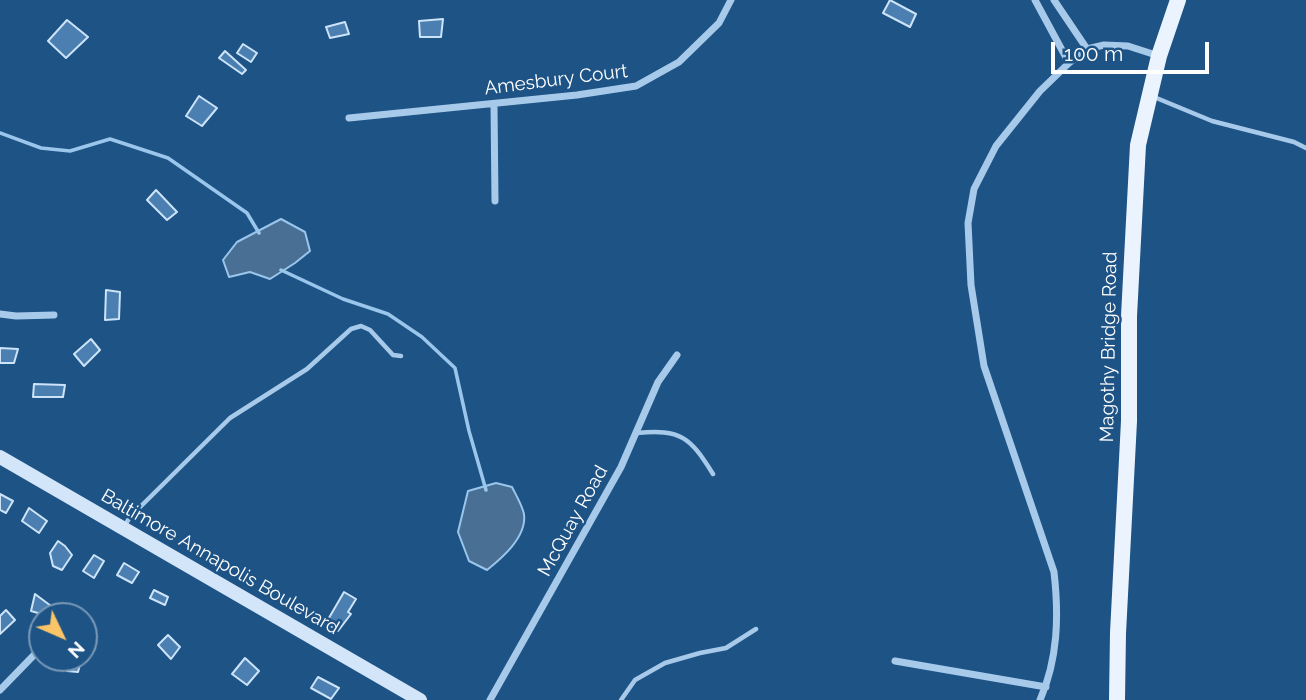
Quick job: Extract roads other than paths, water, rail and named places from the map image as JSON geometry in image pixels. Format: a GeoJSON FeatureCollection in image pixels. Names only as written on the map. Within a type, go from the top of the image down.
{"type":"FeatureCollection","features":[{"type":"Feature","properties":{"kind":"main road","name":"Magothy Bridge Road"},"geometry":{"type":"LineString","coordinates":[[1117,700],[1129,421],[1129,316],[1138,145],[1159,57],[1178,0]]}},
{"type":"Feature","properties":{"kind":"main road","name":"Baltimore Annapolis Boulevard"},"geometry":{"type":"LineString","coordinates":[[0,457],[420,700]]}},
{"type":"Feature","properties":{"kind":"street","name":"Amesbury Court"},"geometry":{"type":"LineString","coordinates":[[349,118],[577,95],[636,86],[679,62],[719,23],[731,0]]}},
{"type":"Feature","properties":{"kind":"street"},"geometry":{"type":"LineString","coordinates":[[1035,0],[1069,63]]}},
{"type":"Feature","properties":{"kind":"street"},"geometry":{"type":"LineString","coordinates":[[1054,0],[1087,49]]}},
{"type":"Feature","properties":{"kind":"street"},"geometry":{"type":"LineString","coordinates":[[1040,700],[1046,687],[1056,643],[1058,602],[1054,572],[984,366],[971,285],[968,223],[974,189],[996,146],[1040,91],[1087,49],[1104,45],[1128,46],[1159,57]]}},
{"type":"Feature","properties":{"kind":"street"},"geometry":{"type":"LineString","coordinates":[[494,104],[495,201]]}},
{"type":"Feature","properties":{"kind":"street"},"geometry":{"type":"LineString","coordinates":[[0,314],[54,315]]}},
{"type":"Feature","properties":{"kind":"street","name":"McQuay Road"},"geometry":{"type":"LineString","coordinates":[[491,700],[621,467],[658,382],[677,355]]}},
{"type":"Feature","properties":{"kind":"street"},"geometry":{"type":"LineString","coordinates":[[0,690],[28,661]]}},
{"type":"Feature","properties":{"kind":"street"},"geometry":{"type":"LineString","coordinates":[[895,661],[1046,687]]}},
{"type":"Feature","properties":{"kind":"lane"},"geometry":{"type":"LineString","coordinates":[[1150,96],[1212,121],[1294,142],[1306,148]]}},
{"type":"Feature","properties":{"kind":"lane"},"geometry":{"type":"LineString","coordinates":[[124,529],[130,517],[230,418],[307,369],[351,329],[361,326],[370,330],[393,355],[401,356]]}},
{"type":"Feature","properties":{"kind":"lane"},"geometry":{"type":"LineString","coordinates":[[636,433],[672,433],[688,440],[713,474]]}},
{"type":"Feature","properties":{"kind":"lane"},"geometry":{"type":"LineString","coordinates":[[621,700],[635,680],[664,663],[726,648],[756,629]]}},
{"type":"Feature","properties":{"kind":"water"},"geometry":{"type":"Polygon","coordinates":[[[281,219],[305,232],[310,251],[270,279],[250,272],[229,277],[223,260],[237,242],[281,219]]]}},
{"type":"Feature","properties":{"kind":"water"},"geometry":{"type":"Polygon","coordinates":[[[496,483],[512,487],[524,514],[524,523],[518,539],[487,570],[469,561],[458,532],[468,491],[496,483]]]}},
{"type":"Feature","properties":{"kind":"waterway"},"geometry":{"type":"LineString","coordinates":[[0,133],[41,148],[70,151],[110,139],[168,158],[247,213],[259,233]]}},
{"type":"Feature","properties":{"kind":"waterway"},"geometry":{"type":"LineString","coordinates":[[281,270],[343,299],[388,314],[422,337],[455,368],[486,490]]}}]}
